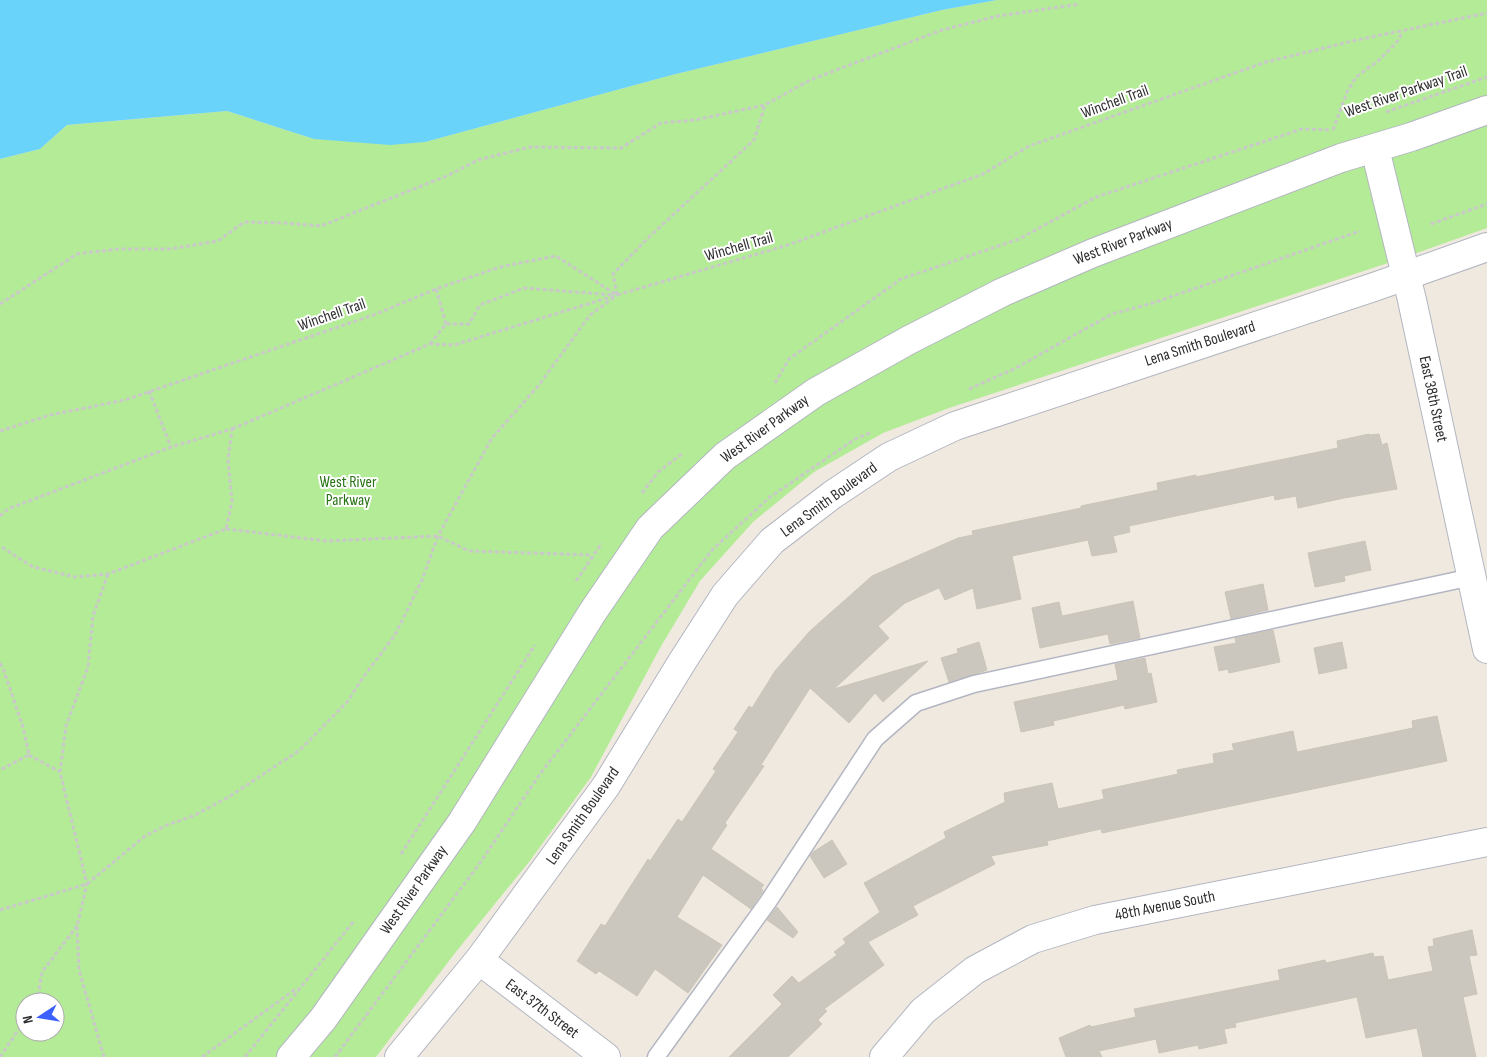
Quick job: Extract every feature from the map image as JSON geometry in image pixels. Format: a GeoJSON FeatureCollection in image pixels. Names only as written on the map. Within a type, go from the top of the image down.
{"type":"FeatureCollection","features":[{"type":"Feature","properties":{"kind":"street","name":"West River Parkway"},"geometry":{"type":"LineString","coordinates":[[291,1057],[323,1020],[462,822],[592,612],[650,528],[725,456],[816,392],[909,340],[1003,292],[1094,252],[1341,158],[1375,149],[1487,110]]}},
{"type":"Feature","properties":{"kind":"street","name":"East 38th Street"},"geometry":{"type":"LineString","coordinates":[[1375,149],[1406,276],[1487,650]]}},
{"type":"Feature","properties":{"kind":"street","name":"Lena Smith Boulevard"},"geometry":{"type":"LineString","coordinates":[[399,1057],[479,960],[606,786],[725,595],[772,541],[832,495],[889,457],[956,426],[1406,276],[1487,247]]}},
{"type":"Feature","properties":{"kind":"street","name":"48th Avenue South"},"geometry":{"type":"LineString","coordinates":[[884,1057],[922,1011],[975,970],[1033,939],[1096,920],[1487,842]]}},
{"type":"Feature","properties":{"kind":"street","name":"East 37th Street"},"geometry":{"type":"LineString","coordinates":[[479,960],[606,1057]]}},
{"type":"Feature","properties":{"kind":"lane"},"geometry":{"type":"LineString","coordinates":[[656,1057],[768,902],[875,739],[916,703],[974,684],[1472,577]]}},
{"type":"Feature","properties":{"kind":"path"},"geometry":{"type":"LineString","coordinates":[[0,304],[77,254],[118,249],[170,249],[218,241],[244,222],[321,226],[449,175],[478,160],[530,147],[621,148],[661,123],[695,120],[765,105],[810,80],[942,30],[998,16],[1080,4]]}},
{"type":"Feature","properties":{"kind":"path","name":"Winchell Trail"},"geometry":{"type":"LineString","coordinates":[[0,431],[50,415],[125,400],[376,314],[436,289],[500,267],[556,256],[617,295],[788,245],[984,174],[1029,146],[1266,62],[1487,12]]}},
{"type":"Feature","properties":{"kind":"path"},"geometry":{"type":"LineString","coordinates":[[775,384],[789,359],[901,279],[1019,239],[1096,197],[1302,129],[1332,130],[1356,77],[1378,61],[1396,43],[1404,31]]}},
{"type":"Feature","properties":{"kind":"path","name":"West River Parkway Trail"},"geometry":{"type":"LineString","coordinates":[[1377,115],[1487,77]]}},
{"type":"Feature","properties":{"kind":"path"},"geometry":{"type":"LineString","coordinates":[[617,295],[613,274],[649,237],[754,140],[765,105]]}},
{"type":"Feature","properties":{"kind":"path","name":"West River Parkway Trail"},"geometry":{"type":"LineString","coordinates":[[1332,130],[1341,127]]}},
{"type":"Feature","properties":{"kind":"path"},"geometry":{"type":"LineString","coordinates":[[1431,224],[1487,204]]}},
{"type":"Feature","properties":{"kind":"path"},"geometry":{"type":"LineString","coordinates":[[961,392],[1014,369],[1112,314],[1153,303],[1360,231]]}},
{"type":"Feature","properties":{"kind":"path"},"geometry":{"type":"LineString","coordinates":[[446,324],[469,324],[480,305],[524,288],[617,295]]}},
{"type":"Feature","properties":{"kind":"path"},"geometry":{"type":"LineString","coordinates":[[436,289],[446,324]]}},
{"type":"Feature","properties":{"kind":"path"},"geometry":{"type":"LineString","coordinates":[[0,516],[8,508],[171,447],[232,429],[430,344],[454,346],[617,295]]}},
{"type":"Feature","properties":{"kind":"path"},"geometry":{"type":"LineString","coordinates":[[0,910],[87,884],[145,836],[167,825],[193,816],[227,798],[300,750],[348,701],[395,635],[422,580],[438,536],[492,438],[539,385],[590,315],[617,295]]}},
{"type":"Feature","properties":{"kind":"path"},"geometry":{"type":"LineString","coordinates":[[430,344],[446,324]]}},
{"type":"Feature","properties":{"kind":"path"},"geometry":{"type":"LineString","coordinates":[[149,391],[171,447]]}},
{"type":"Feature","properties":{"kind":"path"},"geometry":{"type":"LineString","coordinates":[[226,529],[232,502],[228,460],[232,429]]}},
{"type":"Feature","properties":{"kind":"path"},"geometry":{"type":"LineString","coordinates":[[335,1057],[480,863],[540,774],[712,550],[770,497],[855,439],[873,431]]}},
{"type":"Feature","properties":{"kind":"path"},"geometry":{"type":"LineString","coordinates":[[0,546],[33,567],[75,576],[108,574],[226,529],[327,541],[438,536],[469,551],[592,555]]}},
{"type":"Feature","properties":{"kind":"path"},"geometry":{"type":"LineString","coordinates":[[104,1057],[79,970],[77,926],[87,884],[60,772],[66,726],[88,667],[92,616],[108,574]]}},
{"type":"Feature","properties":{"kind":"path"},"geometry":{"type":"LineString","coordinates":[[0,663],[23,727],[29,756]]}},
{"type":"Feature","properties":{"kind":"path"},"geometry":{"type":"LineString","coordinates":[[29,756],[60,772]]}},
{"type":"Feature","properties":{"kind":"path"},"geometry":{"type":"LineString","coordinates":[[0,770],[29,756]]}},
{"type":"Feature","properties":{"kind":"path"},"geometry":{"type":"LineString","coordinates":[[38,992],[42,972],[77,926]]}},
{"type":"Feature","properties":{"kind":"path"},"geometry":{"type":"LineString","coordinates":[[202,1057],[301,985],[245,1057]]}},
{"type":"Feature","properties":{"kind":"path"},"geometry":{"type":"LineString","coordinates":[[0,1057],[15,1035]]}},
{"type":"Feature","properties":{"kind":"green space","name":"West River Parkway"},"geometry":{"type":"Polygon","coordinates":[[[997,0],[1487,0],[1487,228],[1400,259],[949,408],[883,433],[814,472],[753,522],[700,581],[660,648],[591,777],[529,862],[455,953],[376,1057],[0,1057],[0,159],[40,149],[67,125],[227,111],[314,139],[425,142],[672,75],[942,10],[997,0]]]}},
{"type":"Feature","properties":{"kind":"water"},"geometry":{"type":"Polygon","coordinates":[[[0,0],[997,0],[942,10],[672,75],[425,142],[390,145],[314,139],[227,111],[67,125],[40,149],[0,159],[0,0]]]}},
{"type":"Feature","properties":{"kind":"building"},"geometry":{"type":"Polygon","coordinates":[[[1369,434],[1379,434],[1382,445],[1387,443],[1397,489],[1298,508],[1296,496],[1275,500],[1274,495],[1129,526],[1130,532],[1113,536],[1117,552],[1092,556],[1088,540],[1012,556],[1021,599],[977,609],[973,588],[945,600],[939,588],[905,603],[878,626],[889,638],[834,689],[928,661],[883,702],[875,693],[849,723],[810,688],[761,765],[764,766],[725,823],[727,825],[711,849],[764,885],[761,888],[763,891],[751,909],[703,875],[677,917],[722,945],[688,993],[655,969],[637,996],[599,971],[596,974],[577,961],[601,924],[605,926],[648,859],[650,861],[678,819],[682,822],[716,771],[713,769],[738,732],[734,729],[749,706],[752,708],[775,671],[810,631],[872,576],[958,538],[973,535],[972,531],[1158,490],[1157,483],[1196,475],[1196,477],[1338,448],[1337,441],[1369,434]]]}},
{"type":"Feature","properties":{"kind":"building"},"geometry":{"type":"Polygon","coordinates":[[[1365,541],[1371,570],[1344,576],[1345,581],[1315,587],[1308,553],[1365,541]]]}},
{"type":"Feature","properties":{"kind":"building"},"geometry":{"type":"Polygon","coordinates":[[[1263,584],[1268,610],[1231,619],[1225,592],[1263,584]]]}},
{"type":"Feature","properties":{"kind":"building"},"geometry":{"type":"Polygon","coordinates":[[[1133,601],[1140,638],[1110,644],[1108,634],[1040,648],[1032,608],[1059,602],[1062,616],[1133,601]]]}},
{"type":"Feature","properties":{"kind":"building"},"geometry":{"type":"Polygon","coordinates":[[[1273,630],[1280,662],[1229,673],[1228,669],[1219,671],[1214,647],[1236,643],[1235,638],[1273,630]]]}},
{"type":"Feature","properties":{"kind":"building"},"geometry":{"type":"Polygon","coordinates":[[[979,642],[987,670],[949,682],[941,658],[958,653],[957,649],[979,642]]]}},
{"type":"Feature","properties":{"kind":"building"},"geometry":{"type":"Polygon","coordinates":[[[1342,642],[1347,668],[1319,674],[1314,648],[1342,642]]]}},
{"type":"Feature","properties":{"kind":"building"},"geometry":{"type":"Polygon","coordinates":[[[1145,658],[1148,674],[1151,673],[1157,702],[1125,709],[1124,705],[1053,721],[1054,725],[1021,732],[1014,702],[1118,680],[1115,664],[1145,658]]]}},
{"type":"Feature","properties":{"kind":"building"},"geometry":{"type":"Polygon","coordinates":[[[1437,716],[1447,761],[1102,833],[1101,829],[1047,841],[1048,845],[991,856],[995,864],[913,906],[918,915],[868,942],[884,965],[824,1009],[827,1011],[818,1020],[822,1024],[788,1057],[729,1057],[782,1004],[773,995],[792,976],[799,983],[837,955],[834,952],[846,943],[843,939],[880,912],[864,883],[946,838],[944,832],[1005,802],[1004,793],[1052,783],[1058,809],[1104,799],[1102,790],[1178,774],[1177,770],[1214,763],[1213,754],[1234,750],[1232,744],[1293,731],[1297,752],[1413,728],[1412,721],[1437,716]]]}},
{"type":"Feature","properties":{"kind":"building"},"geometry":{"type":"Polygon","coordinates":[[[832,840],[847,864],[824,878],[810,856],[832,840]]]}},
{"type":"Feature","properties":{"kind":"building"},"geometry":{"type":"Polygon","coordinates":[[[777,907],[798,932],[793,938],[767,920],[777,907]]]}},
{"type":"Feature","properties":{"kind":"building"},"geometry":{"type":"Polygon","coordinates":[[[1472,930],[1477,955],[1469,956],[1477,994],[1463,997],[1476,1057],[1423,1057],[1417,1028],[1366,1038],[1357,997],[1235,1023],[1236,1027],[1224,1029],[1227,1043],[1199,1049],[1198,1045],[1159,1053],[1156,1039],[1099,1051],[1102,1057],[1066,1057],[1059,1038],[1090,1025],[1091,1027],[1136,1017],[1134,1009],[1280,980],[1278,970],[1325,960],[1326,963],[1373,953],[1374,957],[1383,956],[1388,980],[1433,971],[1428,947],[1434,946],[1433,939],[1472,930]]]}}]}
